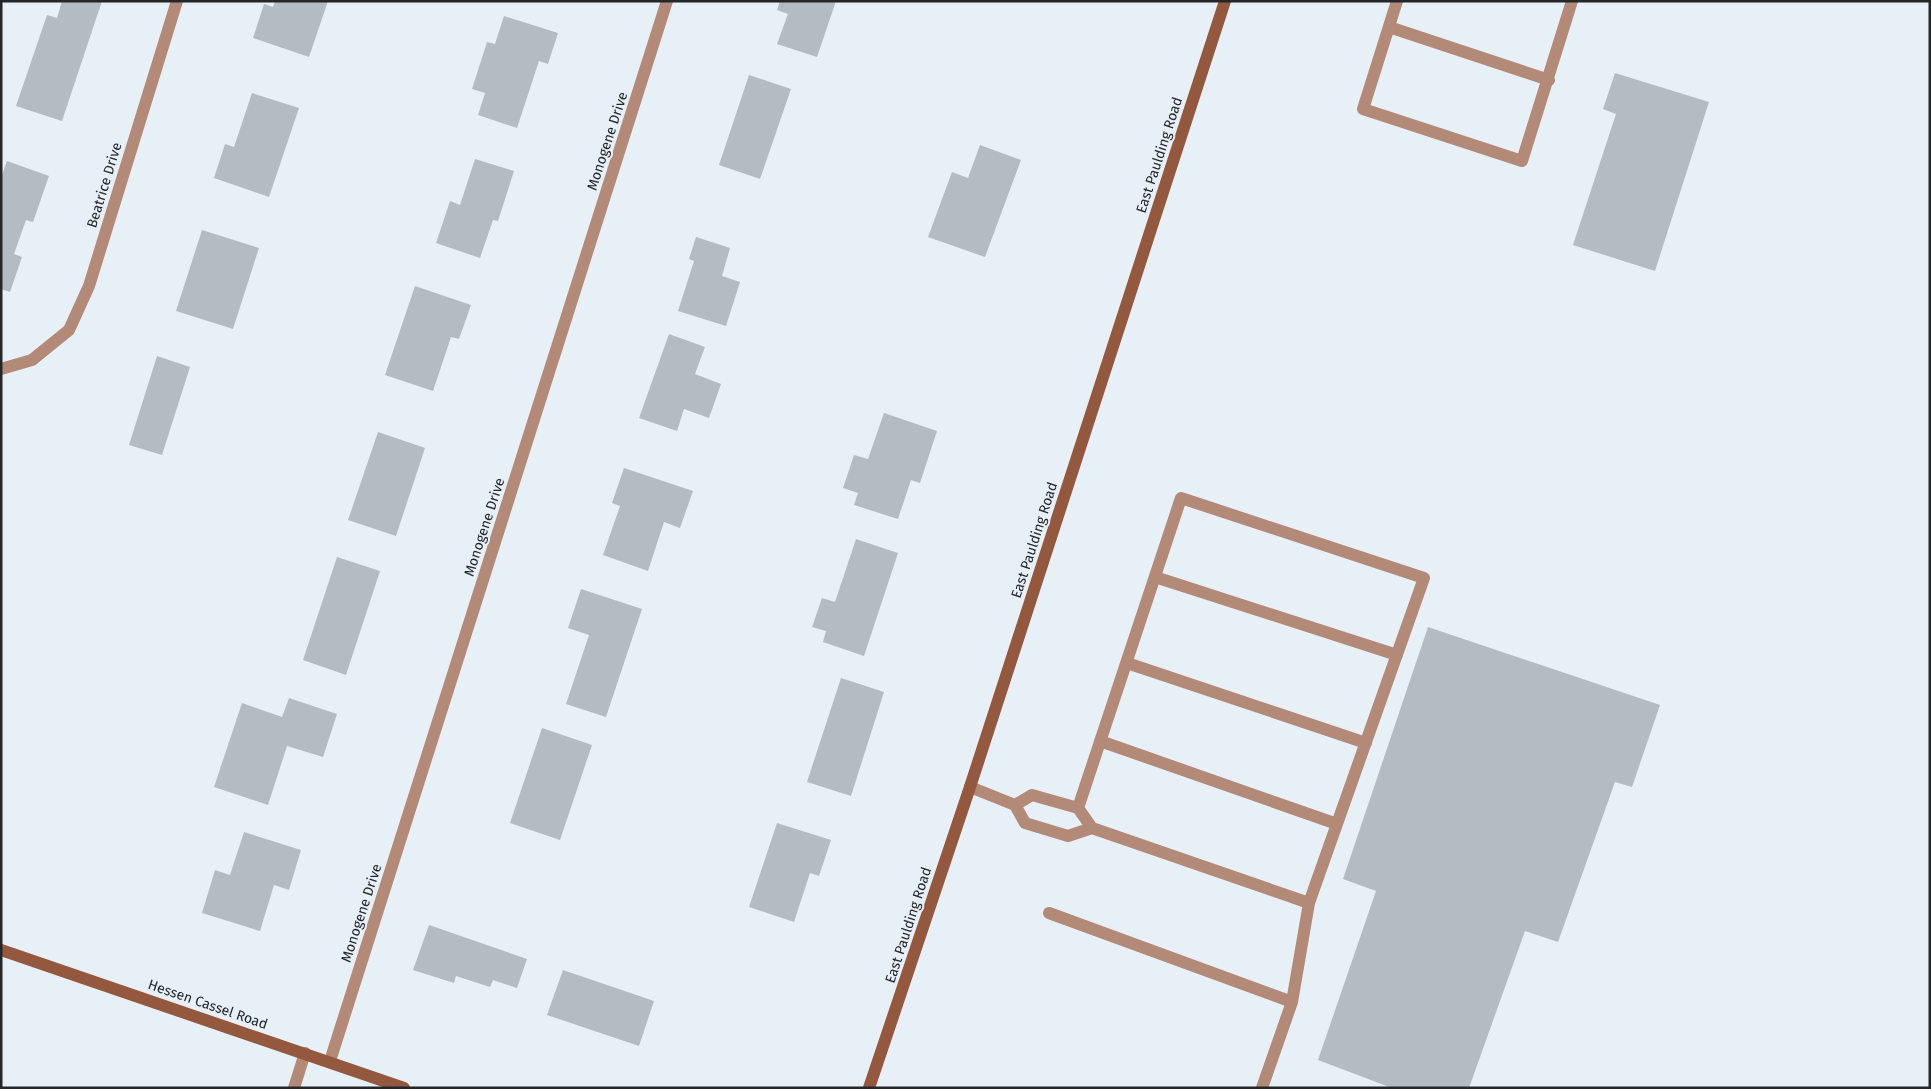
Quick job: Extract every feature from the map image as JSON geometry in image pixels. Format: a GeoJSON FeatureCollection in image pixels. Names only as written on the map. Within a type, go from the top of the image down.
{"type":"FeatureCollection","features":[{"type":"Feature","properties":{"kind":"main road","name":"East Paulding Road"},"geometry":{"type":"LineString","coordinates":[[869,1088],[970,787],[1225,1]]}},
{"type":"Feature","properties":{"kind":"main road","name":"Hessen Cassel Road"},"geometry":{"type":"LineString","coordinates":[[1,950],[330,1061],[404,1088]]}},
{"type":"Feature","properties":{"kind":"street","name":"Beatrice Drive"},"geometry":{"type":"LineString","coordinates":[[1,368],[32,360],[69,330],[89,286],[177,1]]}},
{"type":"Feature","properties":{"kind":"street","name":"Monogene Drive"},"geometry":{"type":"LineString","coordinates":[[330,1061],[667,1]]}},
{"type":"Feature","properties":{"kind":"street"},"geometry":{"type":"LineString","coordinates":[[1397,1],[1363,109],[1522,161],[1549,80],[1572,1]]}},
{"type":"Feature","properties":{"kind":"street"},"geometry":{"type":"LineString","coordinates":[[1389,27],[1549,80]]}},
{"type":"Feature","properties":{"kind":"street"},"geometry":{"type":"LineString","coordinates":[[1078,808],[1181,498],[1424,578],[1309,903],[1292,1002],[1262,1088]]}},
{"type":"Feature","properties":{"kind":"street"},"geometry":{"type":"LineString","coordinates":[[1155,577],[1397,655]]}},
{"type":"Feature","properties":{"kind":"street"},"geometry":{"type":"LineString","coordinates":[[1126,663],[1366,743]]}},
{"type":"Feature","properties":{"kind":"street"},"geometry":{"type":"LineString","coordinates":[[1100,741],[1337,824]]}},
{"type":"Feature","properties":{"kind":"street"},"geometry":{"type":"LineString","coordinates":[[970,787],[1014,805],[1025,823],[1068,836],[1092,828]]}},
{"type":"Feature","properties":{"kind":"street"},"geometry":{"type":"LineString","coordinates":[[1014,805],[1032,795],[1078,808],[1092,828],[1309,903]]}},
{"type":"Feature","properties":{"kind":"street"},"geometry":{"type":"LineString","coordinates":[[1049,913],[1292,1002]]}},
{"type":"Feature","properties":{"kind":"street"},"geometry":{"type":"LineString","coordinates":[[294,1088],[306,1053]]}},
{"type":"Feature","properties":{"kind":"building"},"geometry":{"type":"Polygon","coordinates":[[[62,1],[102,1],[62,121],[16,106],[47,15],[57,18],[62,1]]]}},
{"type":"Feature","properties":{"kind":"building"},"geometry":{"type":"Polygon","coordinates":[[[275,1],[328,1],[309,57],[253,38],[264,4],[273,7],[275,1]]]}},
{"type":"Feature","properties":{"kind":"building"},"geometry":{"type":"Polygon","coordinates":[[[780,1],[836,1],[817,57],[777,44],[788,14],[777,10],[780,1]]]}},
{"type":"Feature","properties":{"kind":"building"},"geometry":{"type":"Polygon","coordinates":[[[504,16],[558,33],[548,64],[539,61],[517,128],[478,115],[485,93],[472,89],[487,42],[495,44],[504,16]]]}},
{"type":"Feature","properties":{"kind":"building"},"geometry":{"type":"Polygon","coordinates":[[[1615,73],[1709,102],[1655,271],[1573,245],[1616,114],[1603,109],[1615,73]]]}},
{"type":"Feature","properties":{"kind":"building"},"geometry":{"type":"Polygon","coordinates":[[[749,75],[791,89],[760,179],[719,165],[749,75]]]}},
{"type":"Feature","properties":{"kind":"building"},"geometry":{"type":"Polygon","coordinates":[[[252,93],[299,108],[269,197],[214,178],[225,144],[234,147],[252,93]]]}},
{"type":"Feature","properties":{"kind":"building"},"geometry":{"type":"Polygon","coordinates":[[[980,145],[1021,160],[985,257],[928,237],[952,172],[968,178],[980,145]]]}},
{"type":"Feature","properties":{"kind":"building"},"geometry":{"type":"Polygon","coordinates":[[[475,159],[514,171],[498,221],[493,220],[480,258],[436,243],[450,201],[460,205],[475,159]]]}},
{"type":"Feature","properties":{"kind":"building"},"geometry":{"type":"Polygon","coordinates":[[[7,161],[49,176],[33,222],[26,220],[14,254],[22,257],[10,292],[1,289],[1,178],[7,161]]]}},
{"type":"Feature","properties":{"kind":"building"},"geometry":{"type":"Polygon","coordinates":[[[202,230],[259,248],[233,329],[176,311],[202,230]]]}},
{"type":"Feature","properties":{"kind":"building"},"geometry":{"type":"Polygon","coordinates":[[[696,237],[730,248],[722,276],[740,282],[726,326],[678,311],[694,261],[689,259],[696,237]]]}},
{"type":"Feature","properties":{"kind":"building"},"geometry":{"type":"Polygon","coordinates":[[[415,286],[471,305],[459,339],[451,337],[433,391],[385,375],[415,286]]]}},
{"type":"Feature","properties":{"kind":"building"},"geometry":{"type":"Polygon","coordinates":[[[669,334],[705,347],[695,374],[721,384],[709,418],[684,409],[677,431],[639,418],[669,334]]]}},
{"type":"Feature","properties":{"kind":"building"},"geometry":{"type":"Polygon","coordinates":[[[157,356],[190,367],[162,455],[129,445],[157,356]]]}},
{"type":"Feature","properties":{"kind":"building"},"geometry":{"type":"Polygon","coordinates":[[[884,413],[937,431],[920,483],[911,480],[898,519],[854,505],[858,493],[843,488],[854,455],[868,459],[884,413]]]}},
{"type":"Feature","properties":{"kind":"building"},"geometry":{"type":"Polygon","coordinates":[[[378,432],[425,448],[396,536],[348,520],[378,432]]]}},
{"type":"Feature","properties":{"kind":"building"},"geometry":{"type":"Polygon","coordinates":[[[624,468],[693,491],[680,528],[664,522],[648,571],[603,555],[620,506],[612,503],[624,468]]]}},
{"type":"Feature","properties":{"kind":"building"},"geometry":{"type":"Polygon","coordinates":[[[856,539],[898,553],[864,656],[823,642],[826,631],[812,627],[822,598],[835,602],[856,539]]]}},
{"type":"Feature","properties":{"kind":"building"},"geometry":{"type":"Polygon","coordinates":[[[337,557],[380,571],[346,675],[303,660],[337,557]]]}},
{"type":"Feature","properties":{"kind":"building"},"geometry":{"type":"Polygon","coordinates":[[[581,589],[642,609],[606,717],[566,704],[589,635],[568,628],[581,589]]]}},
{"type":"Feature","properties":{"kind":"building"},"geometry":{"type":"Polygon","coordinates":[[[1428,627],[1660,705],[1632,787],[1615,782],[1558,942],[1525,931],[1469,1088],[1392,1088],[1318,1060],[1376,891],[1343,879],[1428,627]]]}},
{"type":"Feature","properties":{"kind":"building"},"geometry":{"type":"Polygon","coordinates":[[[841,678],[884,692],[851,796],[807,782],[841,678]]]}},
{"type":"Feature","properties":{"kind":"building"},"geometry":{"type":"Polygon","coordinates":[[[289,698],[337,714],[323,757],[287,746],[268,805],[214,787],[242,703],[282,717],[289,698]]]}},
{"type":"Feature","properties":{"kind":"building"},"geometry":{"type":"Polygon","coordinates":[[[542,728],[592,745],[560,840],[510,823],[542,728]]]}},
{"type":"Feature","properties":{"kind":"building"},"geometry":{"type":"Polygon","coordinates":[[[777,823],[831,840],[819,876],[810,873],[794,922],[749,907],[777,823]]]}},
{"type":"Feature","properties":{"kind":"building"},"geometry":{"type":"Polygon","coordinates":[[[244,832],[301,850],[289,890],[274,885],[260,931],[202,913],[215,870],[230,875],[244,832]]]}},
{"type":"Feature","properties":{"kind":"building"},"geometry":{"type":"Polygon","coordinates":[[[429,925],[527,959],[517,988],[493,980],[490,987],[456,976],[454,983],[413,970],[429,925]]]}},
{"type":"Feature","properties":{"kind":"building"},"geometry":{"type":"Polygon","coordinates":[[[563,970],[654,1001],[639,1046],[547,1015],[563,970]]]}}]}
